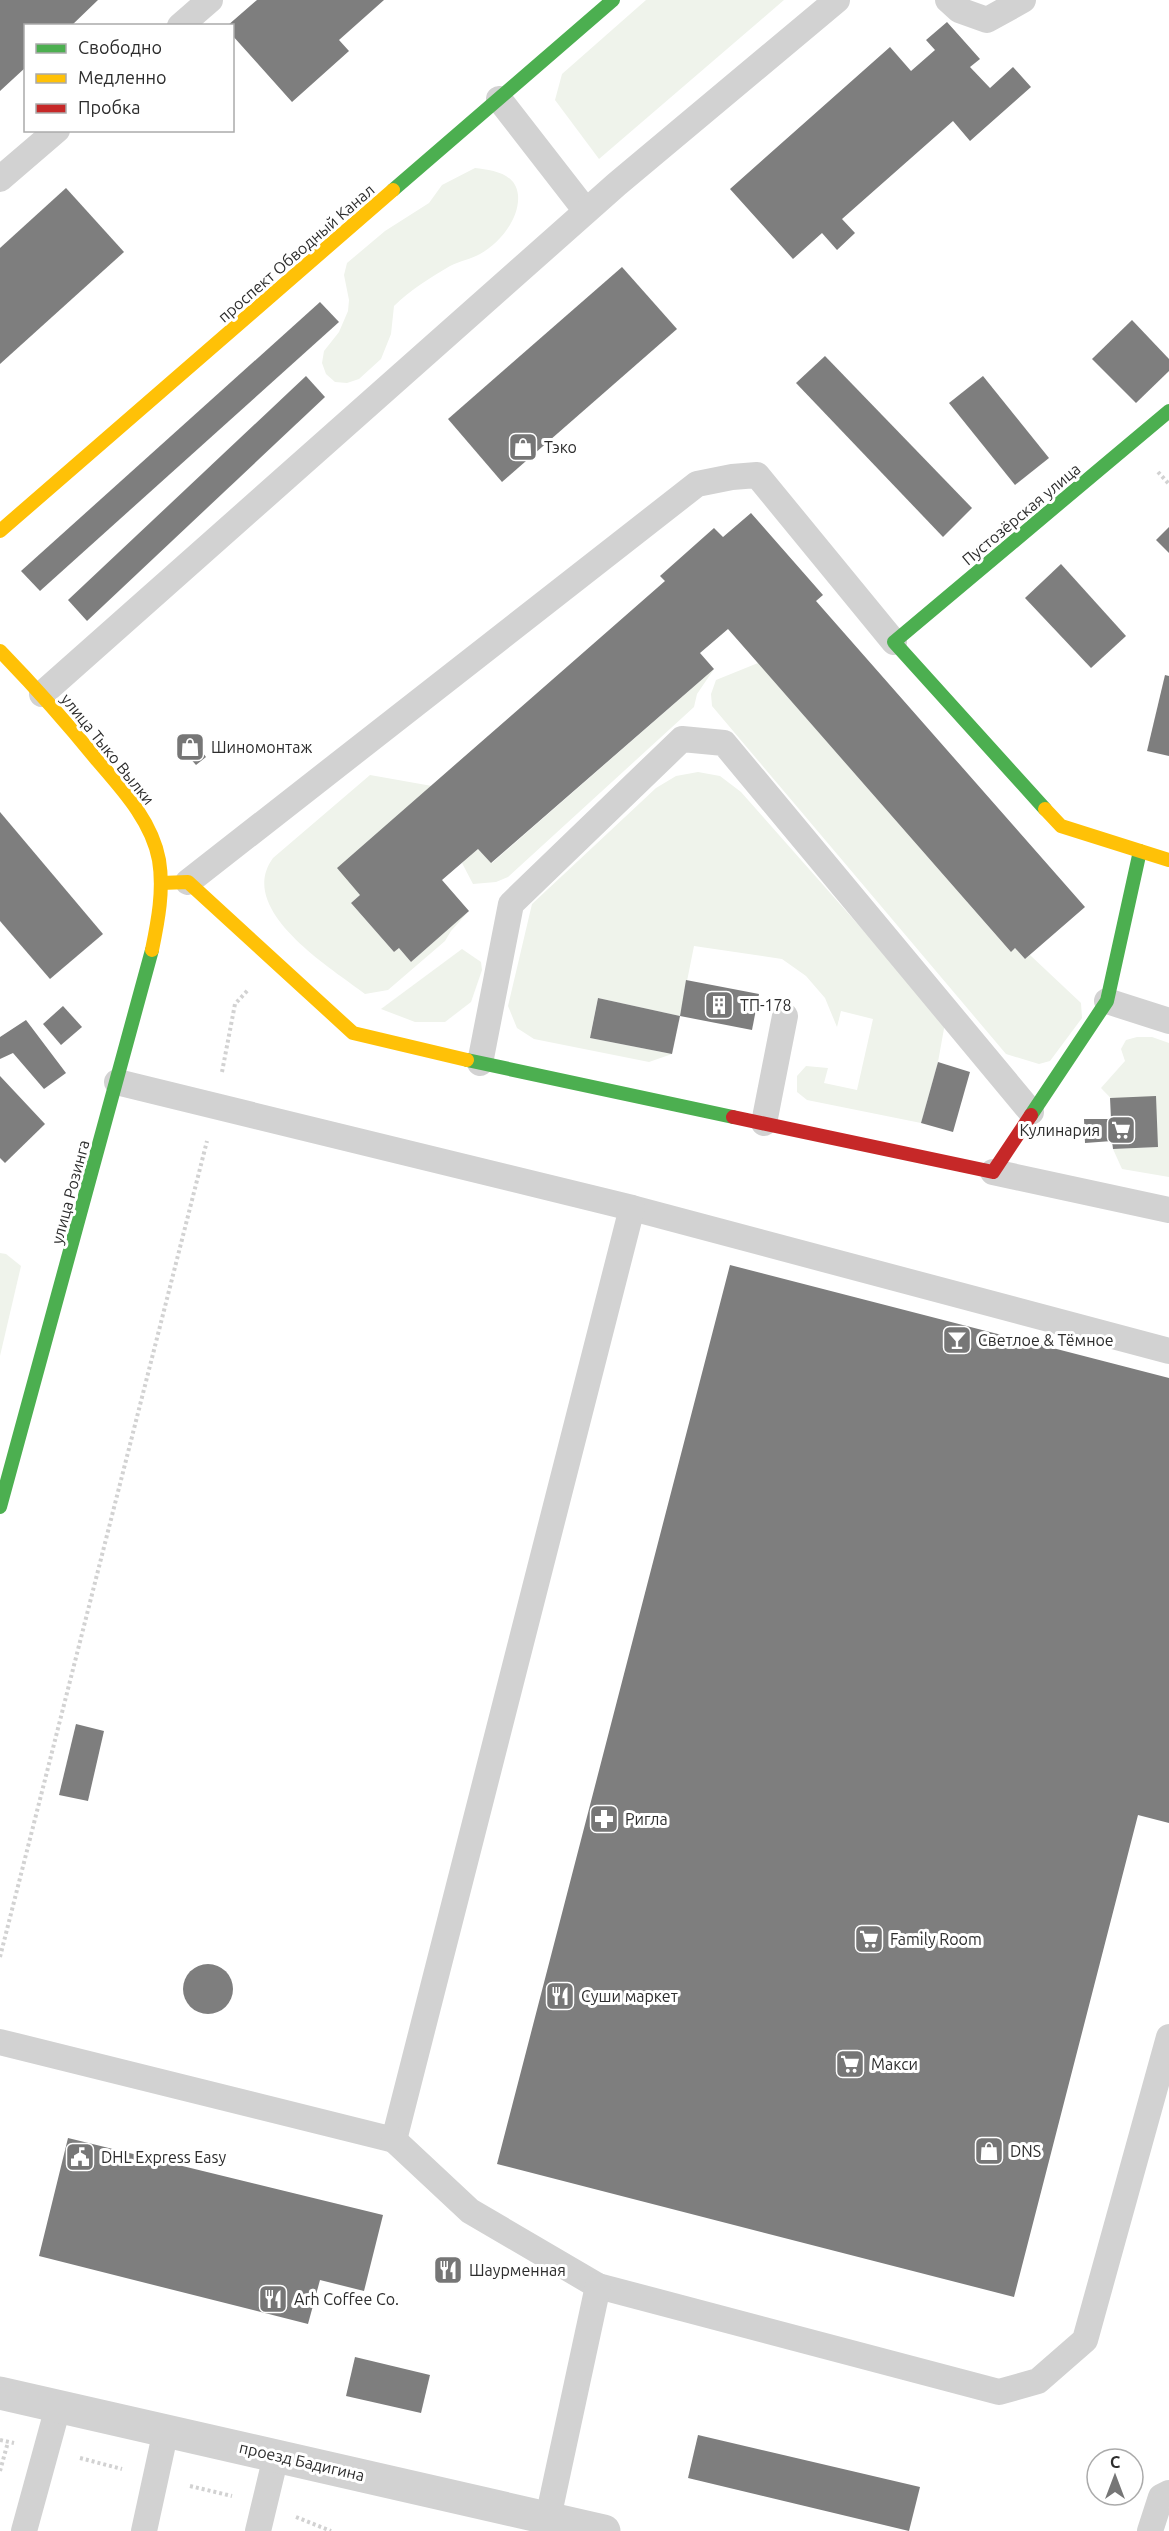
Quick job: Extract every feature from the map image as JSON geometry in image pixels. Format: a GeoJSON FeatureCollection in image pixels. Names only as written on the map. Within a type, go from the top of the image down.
{"type":"FeatureCollection","features":[{"type":"Feature","properties":{"kind":"street","name":"проспект Обводный Канал"},"geometry":{"type":"LineString","coordinates":[[0,531],[613,0]]}},
{"type":"Feature","properties":{"kind":"street","name":"Пустозёрская улица"},"geometry":{"type":"LineString","coordinates":[[894,642],[1169,411]]}},
{"type":"Feature","properties":{"kind":"street"},"geometry":{"type":"LineString","coordinates":[[894,642],[1060,826],[1169,860]]}},
{"type":"Feature","properties":{"kind":"street","name":"улица Тыко Вылки"},"geometry":{"type":"LineString","coordinates":[[0,651],[42,694],[120,788],[143,820],[153,839],[159,859],[161,883]]}},
{"type":"Feature","properties":{"kind":"street"},"geometry":{"type":"LineString","coordinates":[[161,883],[188,882],[353,1033],[480,1063],[993,1172],[1107,1001],[1140,851]]}},
{"type":"Feature","properties":{"kind":"street","name":"улица Розинга"},"geometry":{"type":"LineString","coordinates":[[0,1507],[154,943],[161,883]]}},
{"type":"Feature","properties":{"kind":"street","name":"проезд Бадигина"},"geometry":{"type":"LineString","coordinates":[[0,2393],[604,2531]]}},
{"type":"Feature","properties":{"kind":"lane"},"geometry":{"type":"LineString","coordinates":[[182,24],[210,0]]}},
{"type":"Feature","properties":{"kind":"lane"},"geometry":{"type":"LineString","coordinates":[[42,694],[586,212],[837,0]]}},
{"type":"Feature","properties":{"kind":"lane"},"geometry":{"type":"LineString","coordinates":[[948,0],[959,10],[987,20],[1023,0]]}},
{"type":"Feature","properties":{"kind":"lane"},"geometry":{"type":"LineString","coordinates":[[499,99],[586,212]]}},
{"type":"Feature","properties":{"kind":"lane"},"geometry":{"type":"LineString","coordinates":[[0,179],[55,132]]}},
{"type":"Feature","properties":{"kind":"lane"},"geometry":{"type":"LineString","coordinates":[[188,882],[697,484],[757,475],[894,642]]}},
{"type":"Feature","properties":{"kind":"lane"},"geometry":{"type":"LineString","coordinates":[[480,1063],[511,904],[682,739],[724,743],[1031,1112]]}},
{"type":"Feature","properties":{"kind":"lane"},"geometry":{"type":"LineString","coordinates":[[1107,1001],[1169,1021]]}},
{"type":"Feature","properties":{"kind":"lane"},"geometry":{"type":"LineString","coordinates":[[764,1123],[785,1016]]}},
{"type":"Feature","properties":{"kind":"lane"},"geometry":{"type":"LineString","coordinates":[[117,1082],[632,1208],[1169,1351]]}},
{"type":"Feature","properties":{"kind":"lane"},"geometry":{"type":"LineString","coordinates":[[993,1172],[1169,1210]]}},
{"type":"Feature","properties":{"kind":"lane"},"geometry":{"type":"LineString","coordinates":[[394,2140],[632,1208]]}},
{"type":"Feature","properties":{"kind":"lane"},"geometry":{"type":"LineString","coordinates":[[0,2042],[394,2140],[470,2211],[598,2286],[999,2392],[1038,2381],[1085,2340],[1169,2037]]}},
{"type":"Feature","properties":{"kind":"lane"},"geometry":{"type":"LineString","coordinates":[[548,2518],[598,2286]]}},
{"type":"Feature","properties":{"kind":"lane"},"geometry":{"type":"LineString","coordinates":[[24,2531],[57,2407]]}},
{"type":"Feature","properties":{"kind":"lane"},"geometry":{"type":"LineString","coordinates":[[144,2531],[166,2430]]}},
{"type":"Feature","properties":{"kind":"lane"},"geometry":{"type":"LineString","coordinates":[[258,2531],[276,2456]]}},
{"type":"Feature","properties":{"kind":"lane"},"geometry":{"type":"LineString","coordinates":[[1150,2531],[1161,2497],[1169,2493]]}},
{"type":"Feature","properties":{"kind":"path"},"geometry":{"type":"LineString","coordinates":[[0,1957],[216,1106],[234,1004],[275,962]]}},
{"type":"Feature","properties":{"kind":"path"},"geometry":{"type":"LineString","coordinates":[[0,2471],[8,2442]]}},
{"type":"Feature","properties":{"kind":"shaded area"},"geometry":{"type":"Polygon","coordinates":[[[646,0],[784,0],[599,159],[555,100],[562,74],[646,0]]]}},
{"type":"Feature","properties":{"kind":"shaded area"},"geometry":{"type":"Polygon","coordinates":[[[475,168],[502,174],[513,182],[518,195],[518,204],[507,229],[495,243],[477,256],[450,266],[420,284],[400,300],[394,306],[391,334],[381,359],[359,379],[347,383],[335,382],[326,374],[322,363],[324,351],[339,332],[348,311],[349,300],[344,275],[347,263],[385,231],[429,203],[442,185],[475,168]]]}},
{"type":"Feature","properties":{"kind":"shaded area"},"geometry":{"type":"Polygon","coordinates":[[[758,663],[1010,951],[1015,948],[1025,959],[1030,955],[1081,1003],[1082,1018],[1050,1061],[1039,1064],[1006,1054],[712,706],[711,694],[716,680],[758,663]]]}},
{"type":"Feature","properties":{"kind":"shaded area"},"geometry":{"type":"Polygon","coordinates":[[[714,669],[697,694],[694,707],[508,877],[496,882],[473,884],[462,863],[478,849],[492,863],[714,669]]]}},
{"type":"Feature","properties":{"kind":"shaded area"},"geometry":{"type":"Polygon","coordinates":[[[698,772],[720,776],[741,792],[945,1023],[938,1062],[921,1123],[807,1100],[797,1092],[797,1076],[806,1066],[828,1068],[824,1083],[857,1090],[873,1019],[841,1011],[837,1027],[825,998],[806,976],[782,959],[694,946],[680,1016],[598,998],[590,1038],[672,1054],[649,1062],[534,1039],[517,1028],[508,1006],[532,904],[656,788],[676,776],[698,772]]]}},
{"type":"Feature","properties":{"kind":"shaded area"},"geometry":{"type":"Polygon","coordinates":[[[370,775],[432,786],[360,895],[351,903],[394,952],[399,948],[411,962],[469,911],[445,941],[388,990],[365,994],[292,936],[276,917],[267,898],[265,878],[273,858],[370,775]]]}},
{"type":"Feature","properties":{"kind":"shaded area"},"geometry":{"type":"Polygon","coordinates":[[[462,949],[481,962],[482,970],[471,1002],[445,1022],[415,1022],[381,1009],[462,949]]]}},
{"type":"Feature","properties":{"kind":"shaded area"},"geometry":{"type":"Polygon","coordinates":[[[1152,1037],[1169,1043],[1169,1177],[1122,1169],[1113,1149],[1158,1147],[1101,1088],[1125,1061],[1121,1049],[1126,1040],[1152,1037]]]}},
{"type":"Feature","properties":{"kind":"shaded area"},"geometry":{"type":"Polygon","coordinates":[[[0,1253],[6,1254],[21,1266],[0,1356],[0,1253]]]}},
{"type":"Feature","properties":{"kind":"building"},"geometry":{"type":"Polygon","coordinates":[[[0,0],[98,0],[73,24],[24,24],[24,69],[0,91],[0,0]]]}},
{"type":"Feature","properties":{"kind":"building"},"geometry":{"type":"Polygon","coordinates":[[[257,0],[384,0],[339,40],[349,51],[292,102],[234,37],[234,24],[229,24],[257,0]]]}},
{"type":"Feature","properties":{"kind":"building"},"geometry":{"type":"Polygon","coordinates":[[[947,22],[980,59],[970,67],[990,88],[1013,67],[1031,87],[970,141],[953,121],[842,219],[855,233],[837,250],[822,233],[793,259],[730,189],[890,47],[911,71],[935,50],[926,40],[947,22]]]}},
{"type":"Feature","properties":{"kind":"building"},"geometry":{"type":"Polygon","coordinates":[[[66,188],[124,252],[0,364],[0,248],[66,188]]]}},
{"type":"Feature","properties":{"kind":"building"},"geometry":{"type":"Polygon","coordinates":[[[622,267],[677,329],[502,482],[448,419],[622,267]]]}},
{"type":"Feature","properties":{"kind":"building"},"geometry":{"type":"Polygon","coordinates":[[[320,302],[339,322],[40,591],[21,571],[320,302]]]}},
{"type":"Feature","properties":{"kind":"building"},"geometry":{"type":"Polygon","coordinates":[[[1132,320],[1169,359],[1169,371],[1136,403],[1092,359],[1132,320]]]}},
{"type":"Feature","properties":{"kind":"building"},"geometry":{"type":"Polygon","coordinates":[[[825,356],[972,508],[943,537],[796,383],[825,356]]]}},
{"type":"Feature","properties":{"kind":"building"},"geometry":{"type":"Polygon","coordinates":[[[306,376],[325,397],[87,621],[68,600],[306,376]]]}},
{"type":"Feature","properties":{"kind":"building"},"geometry":{"type":"Polygon","coordinates":[[[983,376],[1049,458],[1015,485],[949,403],[983,376]]]}},
{"type":"Feature","properties":{"kind":"building"},"geometry":{"type":"Polygon","coordinates":[[[751,513],[823,595],[816,601],[1085,907],[1025,959],[1015,948],[1011,952],[728,629],[700,653],[714,669],[491,863],[478,849],[442,880],[469,911],[411,962],[399,948],[394,952],[351,903],[360,895],[337,868],[665,581],[660,576],[714,528],[723,537],[751,513]]]}},
{"type":"Feature","properties":{"kind":"building"},"geometry":{"type":"Polygon","coordinates":[[[1169,527],[1169,553],[1156,540],[1169,527]]]}},
{"type":"Feature","properties":{"kind":"building"},"geometry":{"type":"Polygon","coordinates":[[[1061,564],[1126,636],[1091,668],[1025,598],[1061,564]]]}},
{"type":"Feature","properties":{"kind":"building"},"geometry":{"type":"Polygon","coordinates":[[[1165,675],[1169,676],[1169,756],[1147,751],[1165,675]]]}},
{"type":"Feature","properties":{"kind":"building","name":"Шиномонтаж"},"geometry":{"type":"Polygon","coordinates":[[[187,733],[206,757],[196,765],[176,742],[187,733]]]}},
{"type":"Feature","properties":{"kind":"building"},"geometry":{"type":"Polygon","coordinates":[[[0,812],[103,934],[50,979],[0,921],[0,812]]]}},
{"type":"Feature","properties":{"kind":"building","name":"ТП-178"},"geometry":{"type":"Polygon","coordinates":[[[686,980],[759,994],[752,1030],[680,1016],[686,980]]]}},
{"type":"Feature","properties":{"kind":"building"},"geometry":{"type":"Polygon","coordinates":[[[598,998],[680,1016],[672,1054],[590,1038],[598,998]]]}},
{"type":"Feature","properties":{"kind":"building"},"geometry":{"type":"Polygon","coordinates":[[[63,1006],[82,1027],[61,1045],[43,1024],[63,1006]]]}},
{"type":"Feature","properties":{"kind":"building"},"geometry":{"type":"Polygon","coordinates":[[[26,1020],[66,1073],[44,1089],[13,1053],[0,1059],[0,1037],[26,1020]]]}},
{"type":"Feature","properties":{"kind":"building"},"geometry":{"type":"Polygon","coordinates":[[[938,1062],[970,1072],[953,1132],[921,1123],[938,1062]]]}},
{"type":"Feature","properties":{"kind":"building"},"geometry":{"type":"Polygon","coordinates":[[[0,1076],[45,1124],[5,1163],[0,1158],[0,1076]]]}},
{"type":"Feature","properties":{"kind":"building","name":"Кулинария"},"geometry":{"type":"Polygon","coordinates":[[[1156,1096],[1158,1147],[1113,1149],[1112,1141],[1085,1143],[1084,1119],[1111,1119],[1110,1098],[1156,1096]]]}},
{"type":"Feature","properties":{"kind":"building"},"geometry":{"type":"Polygon","coordinates":[[[730,1265],[1169,1378],[1169,1823],[1138,1815],[1014,2297],[497,2164],[730,1265]]]}},
{"type":"Feature","properties":{"kind":"building"},"geometry":{"type":"Polygon","coordinates":[[[76,1724],[104,1731],[88,1801],[59,1795],[76,1724]]]}},
{"type":"Feature","properties":{"kind":"building"},"geometry":{"type":"Polygon","coordinates":[[[208,1964],[226,1971],[233,1989],[226,2007],[208,2014],[190,2007],[183,1989],[190,1971],[208,1964]]]}},
{"type":"Feature","properties":{"kind":"building"},"geometry":{"type":"Polygon","coordinates":[[[68,2138],[383,2215],[364,2291],[320,2280],[308,2324],[39,2256],[68,2138]]]}},
{"type":"Feature","properties":{"kind":"building"},"geometry":{"type":"Polygon","coordinates":[[[355,2357],[430,2375],[421,2413],[346,2396],[355,2357]]]}},
{"type":"Feature","properties":{"kind":"building"},"geometry":{"type":"Polygon","coordinates":[[[698,2435],[920,2487],[909,2531],[688,2478],[698,2435]]]}},
{"type":"Feature","properties":{"kind":"traffic: fast"},"geometry":{"type":"LineString","coordinates":[[393,190],[613,0]]}},
{"type":"Feature","properties":{"kind":"traffic: fast"},"geometry":{"type":"LineString","coordinates":[[1045,809],[894,642],[1169,411]]}},
{"type":"Feature","properties":{"kind":"traffic: fast"},"geometry":{"type":"LineString","coordinates":[[1031,1115],[1107,1001],[1140,851]]}},
{"type":"Feature","properties":{"kind":"traffic: fast"},"geometry":{"type":"LineString","coordinates":[[0,1507],[152,950]]}},
{"type":"Feature","properties":{"kind":"traffic: fast"},"geometry":{"type":"LineString","coordinates":[[467,1060],[733,1117]]}},
{"type":"Feature","properties":{"kind":"traffic: slow"},"geometry":{"type":"LineString","coordinates":[[0,531],[393,190]]}},
{"type":"Feature","properties":{"kind":"traffic: slow"},"geometry":{"type":"LineString","coordinates":[[0,651],[50,704],[116,782],[135,806],[150,832],[159,860],[161,883],[152,950]]}},
{"type":"Feature","properties":{"kind":"traffic: slow"},"geometry":{"type":"LineString","coordinates":[[1045,809],[1061,826],[1169,860]]}},
{"type":"Feature","properties":{"kind":"traffic: slow"},"geometry":{"type":"LineString","coordinates":[[161,883],[188,882],[353,1033],[467,1060]]}},
{"type":"Feature","properties":{"kind":"traffic: jam"},"geometry":{"type":"LineString","coordinates":[[733,1117],[993,1172],[1031,1115]]}},
{"type":"Feature","properties":{"kind":"place","name":"Тэко"},"geometry":{"type":"Point","coordinates":[523,447]}},
{"type":"Feature","properties":{"kind":"place","name":"Шиномонтаж"},"geometry":{"type":"Point","coordinates":[190,747]}},
{"type":"Feature","properties":{"kind":"place","name":"ТП-178"},"geometry":{"type":"Point","coordinates":[719,1005]}},
{"type":"Feature","properties":{"kind":"place","name":"Кулинария"},"geometry":{"type":"Point","coordinates":[1121,1130]}},
{"type":"Feature","properties":{"kind":"place","name":"Светлое & Тёмное"},"geometry":{"type":"Point","coordinates":[957,1340]}},
{"type":"Feature","properties":{"kind":"place","name":"Ригла"},"geometry":{"type":"Point","coordinates":[604,1819]}},
{"type":"Feature","properties":{"kind":"place","name":"Family Room"},"geometry":{"type":"Point","coordinates":[869,1939]}},
{"type":"Feature","properties":{"kind":"place","name":"Суши маркет"},"geometry":{"type":"Point","coordinates":[560,1996]}},
{"type":"Feature","properties":{"kind":"place","name":"Макси"},"geometry":{"type":"Point","coordinates":[850,2064]}},
{"type":"Feature","properties":{"kind":"place","name":"DNS"},"geometry":{"type":"Point","coordinates":[989,2151]}},
{"type":"Feature","properties":{"kind":"place","name":"DHL Express Easy"},"geometry":{"type":"Point","coordinates":[80,2157]}},
{"type":"Feature","properties":{"kind":"place","name":"Шаурменная"},"geometry":{"type":"Point","coordinates":[448,2270]}},
{"type":"Feature","properties":{"kind":"place","name":"Arh Coffee Co."},"geometry":{"type":"Point","coordinates":[273,2299]}}]}
